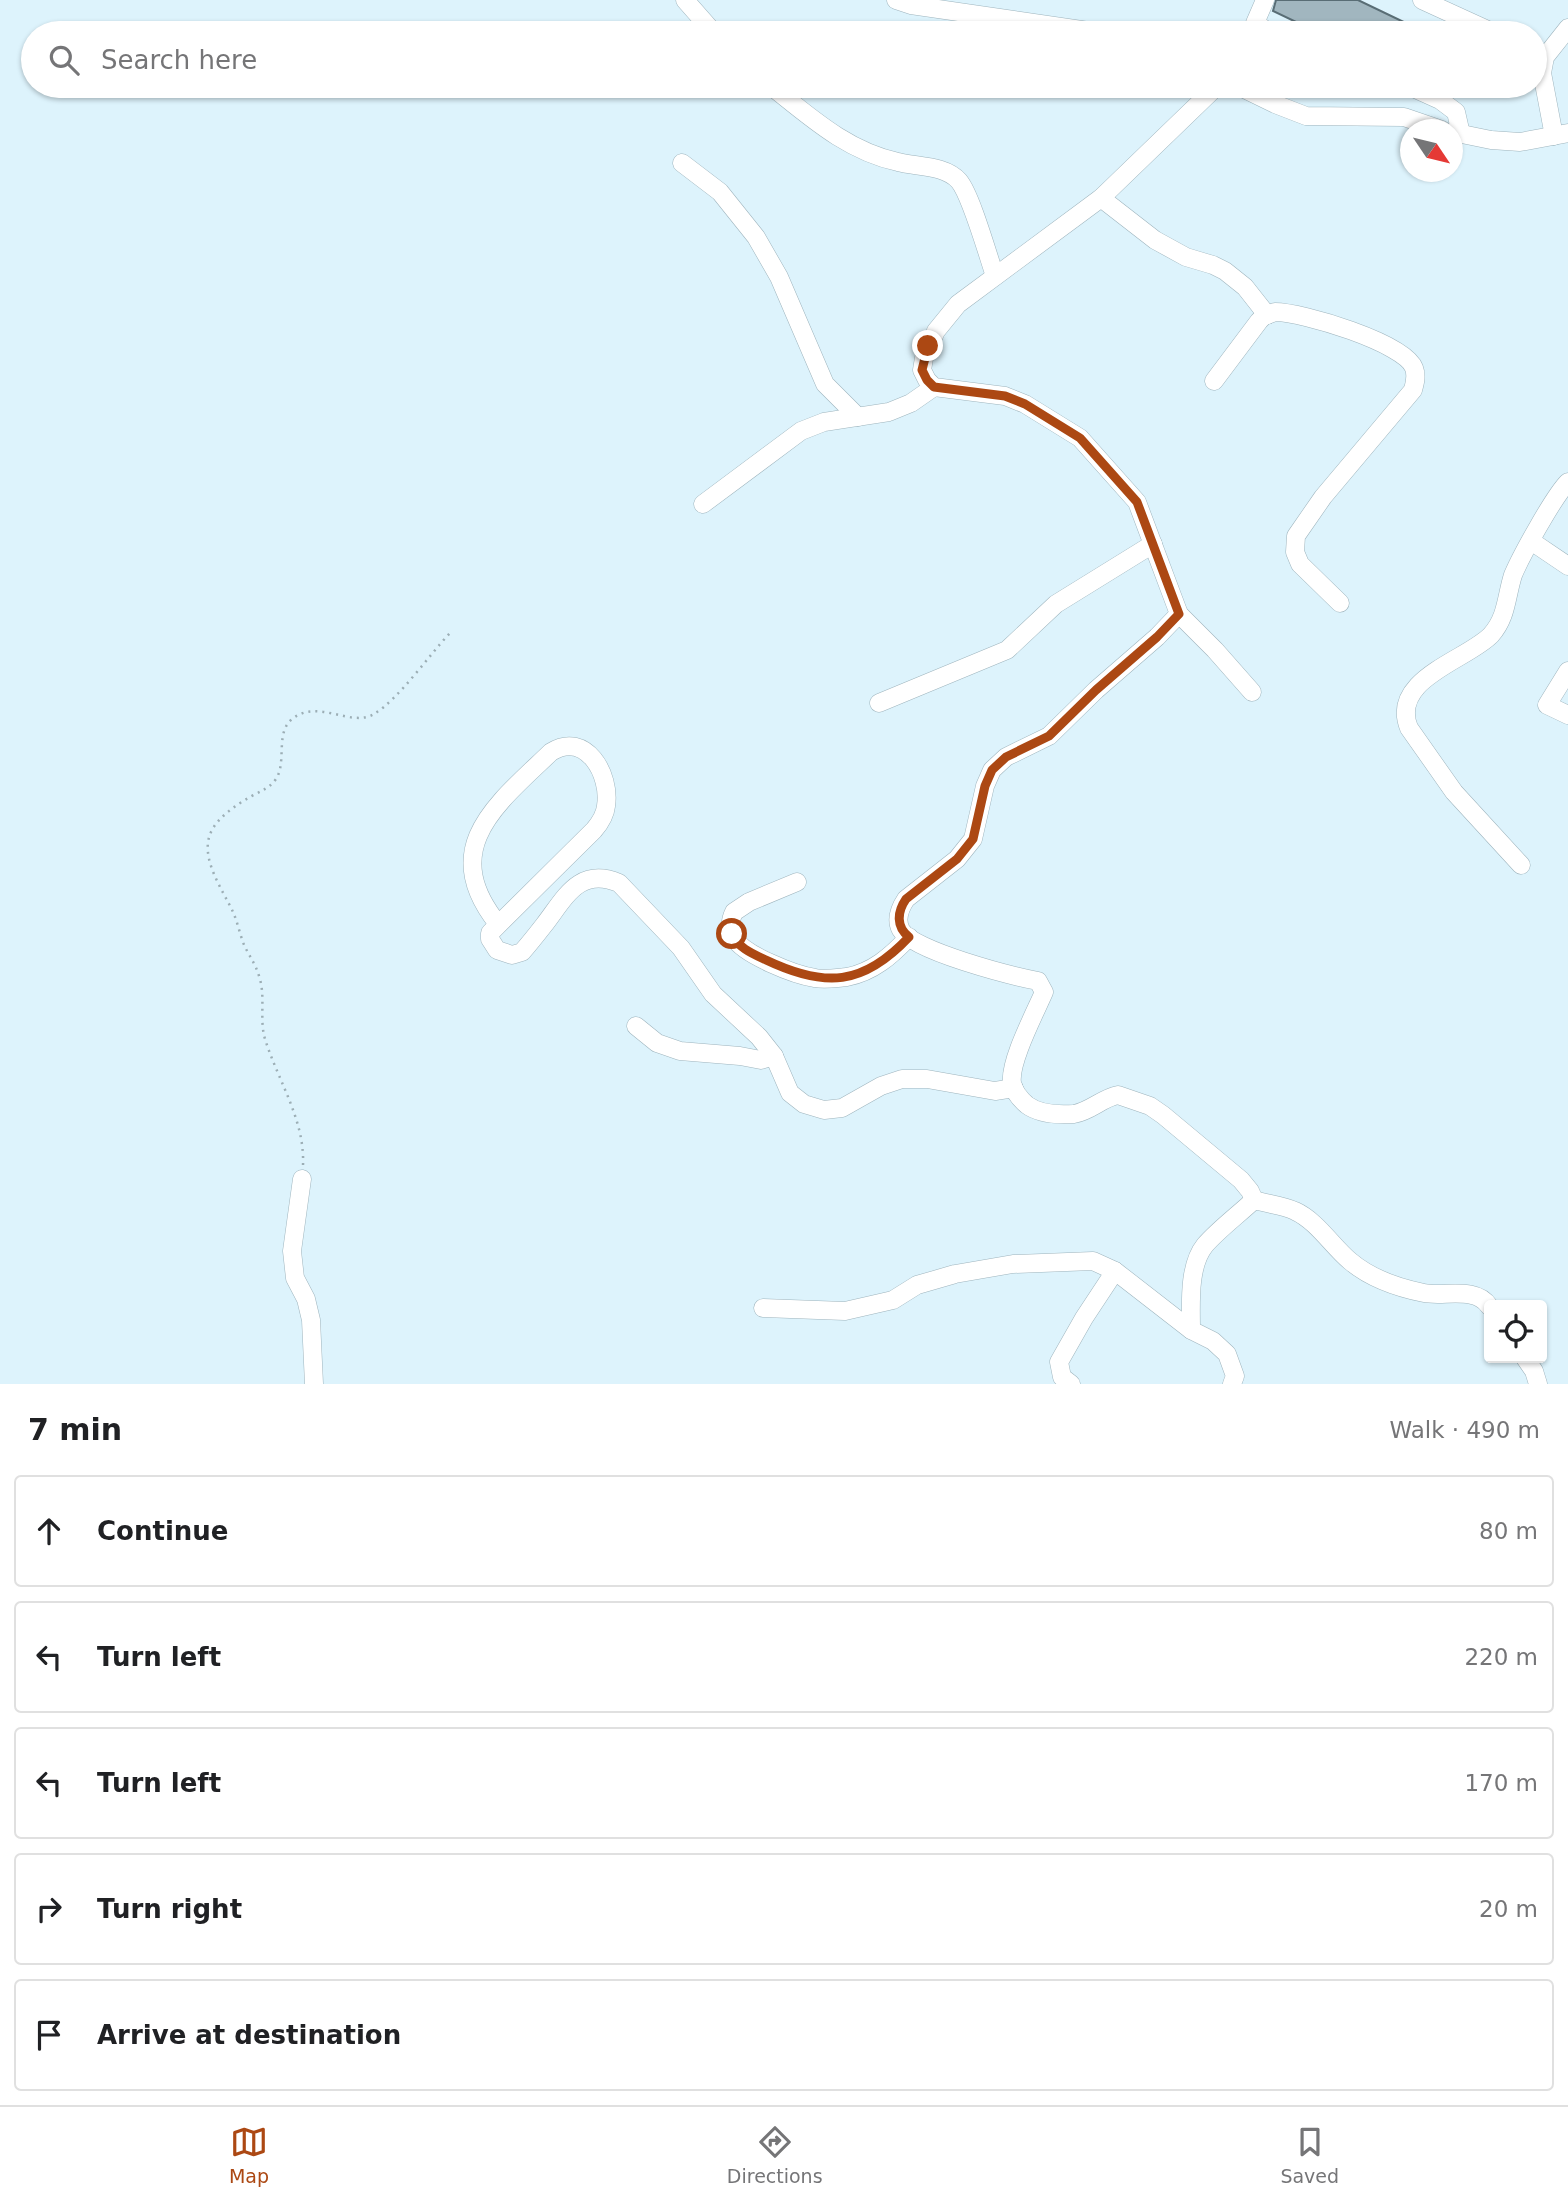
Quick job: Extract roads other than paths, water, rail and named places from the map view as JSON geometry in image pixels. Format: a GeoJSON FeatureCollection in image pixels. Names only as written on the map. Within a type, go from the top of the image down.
{"type":"FeatureCollection","features":[{"type":"Feature","properties":{"kind":"street"},"geometry":{"type":"LineString","coordinates":[[685,0],[703,21]]}},
{"type":"Feature","properties":{"kind":"street"},"geometry":{"type":"LineString","coordinates":[[897,0],[911,5],[1020,21]]}},
{"type":"Feature","properties":{"kind":"street"},"geometry":{"type":"LineString","coordinates":[[1256,21],[1265,0]]}},
{"type":"Feature","properties":{"kind":"street"},"geometry":{"type":"LineString","coordinates":[[1422,0],[1468,21]]}},
{"type":"Feature","properties":{"kind":"street"},"geometry":{"type":"LineString","coordinates":[[1547,48],[1568,28]]}},
{"type":"Feature","properties":{"kind":"street"},"geometry":{"type":"LineString","coordinates":[[1463,134],[1520,142],[1561,135],[1547,89]]}},
{"type":"Feature","properties":{"kind":"street"},"geometry":{"type":"LineString","coordinates":[[786,98],[823,128],[857,148],[886,159],[948,173],[957,180],[965,193],[995,276]]}},
{"type":"Feature","properties":{"kind":"street"},"geometry":{"type":"LineString","coordinates":[[1205,98],[1101,198],[958,304],[936,331],[924,358],[922,370],[934,387],[1005,396],[1025,404],[1080,438],[1137,502],[1179,614],[1252,692]]}},
{"type":"Feature","properties":{"kind":"street"},"geometry":{"type":"LineString","coordinates":[[1263,98],[1306,116],[1410,119]]}},
{"type":"Feature","properties":{"kind":"street"},"geometry":{"type":"LineString","coordinates":[[1436,98],[1455,112],[1456,119]]}},
{"type":"Feature","properties":{"kind":"street"},"geometry":{"type":"LineString","coordinates":[[682,163],[720,192],[756,237],[779,276],[825,384],[858,417]]}},
{"type":"Feature","properties":{"kind":"street"},"geometry":{"type":"LineString","coordinates":[[1101,198],[1155,240],[1186,257],[1226,271],[1245,287],[1267,314]]}},
{"type":"Feature","properties":{"kind":"street"},"geometry":{"type":"LineString","coordinates":[[1214,381],[1259,321],[1267,314],[1280,312],[1360,334],[1403,356],[1414,366],[1415,384],[1409,394],[1323,497],[1296,536],[1295,552],[1300,564],[1340,603]]}},
{"type":"Feature","properties":{"kind":"street"},"geometry":{"type":"LineString","coordinates":[[703,503],[761,462],[791,436],[824,422],[889,412],[911,403],[934,387]]}},
{"type":"Feature","properties":{"kind":"street"},"geometry":{"type":"LineString","coordinates":[[1521,865],[1439,772],[1409,728],[1405,714],[1408,702],[1423,680],[1444,664],[1484,641],[1496,629],[1506,610],[1513,575],[1568,482]]}},
{"type":"Feature","properties":{"kind":"street"},"geometry":{"type":"LineString","coordinates":[[1531,541],[1568,566]]}},
{"type":"Feature","properties":{"kind":"street"},"geometry":{"type":"LineString","coordinates":[[879,703],[1007,650],[1056,604],[1153,544]]}},
{"type":"Feature","properties":{"kind":"street"},"geometry":{"type":"LineString","coordinates":[[1179,614],[1049,736],[1006,757],[992,770],[985,786],[973,839],[957,859],[906,899],[898,919],[902,931],[909,937],[973,966],[1038,981],[1041,984],[1044,992],[1013,1066],[1014,1088],[1019,1098],[1029,1107],[1049,1113],[1072,1114],[1118,1095],[1150,1106],[1241,1180],[1254,1200]]}},
{"type":"Feature","properties":{"kind":"street"},"geometry":{"type":"LineString","coordinates":[[1568,671],[1547,705],[1568,715]]}},
{"type":"Feature","properties":{"kind":"street"},"geometry":{"type":"LineString","coordinates":[[499,924],[485,907],[473,866],[473,847],[480,827],[551,752],[570,745],[583,748],[589,752],[602,772],[607,794],[604,815],[594,831],[490,933],[493,945],[501,953],[522,952],[566,895],[578,884],[594,878],[611,879],[619,883],[681,948],[713,994],[759,1037],[774,1056],[790,1093],[804,1104],[824,1110],[850,1105],[881,1086],[902,1079],[927,1079],[995,1091],[1014,1088]]}},
{"type":"Feature","properties":{"kind":"street"},"geometry":{"type":"LineString","coordinates":[[797,882],[749,902],[734,912],[730,928],[735,940],[749,952],[781,967],[813,978],[825,979],[849,976],[874,968],[893,954],[909,937]]}},
{"type":"Feature","properties":{"kind":"street"},"geometry":{"type":"LineString","coordinates":[[636,1026],[657,1043],[680,1051],[761,1060],[774,1056]]}},
{"type":"Feature","properties":{"kind":"street"},"geometry":{"type":"LineString","coordinates":[[302,1179],[292,1258],[295,1278],[306,1299],[311,1320],[314,1384]]}},
{"type":"Feature","properties":{"kind":"street"},"geometry":{"type":"LineString","coordinates":[[1191,1330],[1195,1265],[1204,1246],[1254,1200]]}},
{"type":"Feature","properties":{"kind":"street"},"geometry":{"type":"LineString","coordinates":[[1254,1200],[1296,1211],[1352,1262],[1385,1282],[1426,1293],[1461,1293],[1485,1300]]}},
{"type":"Feature","properties":{"kind":"street"},"geometry":{"type":"LineString","coordinates":[[763,1308],[845,1311],[894,1300],[917,1285],[954,1274],[1013,1264],[1093,1261],[1115,1271],[1191,1330],[1213,1341],[1227,1354],[1235,1376],[1232,1384]]}},
{"type":"Feature","properties":{"kind":"street"},"geometry":{"type":"LineString","coordinates":[[1071,1384],[1062,1377],[1059,1362],[1115,1271]]}},
{"type":"Feature","properties":{"kind":"street"},"geometry":{"type":"LineString","coordinates":[[1528,1363],[1538,1384]]}}]}
